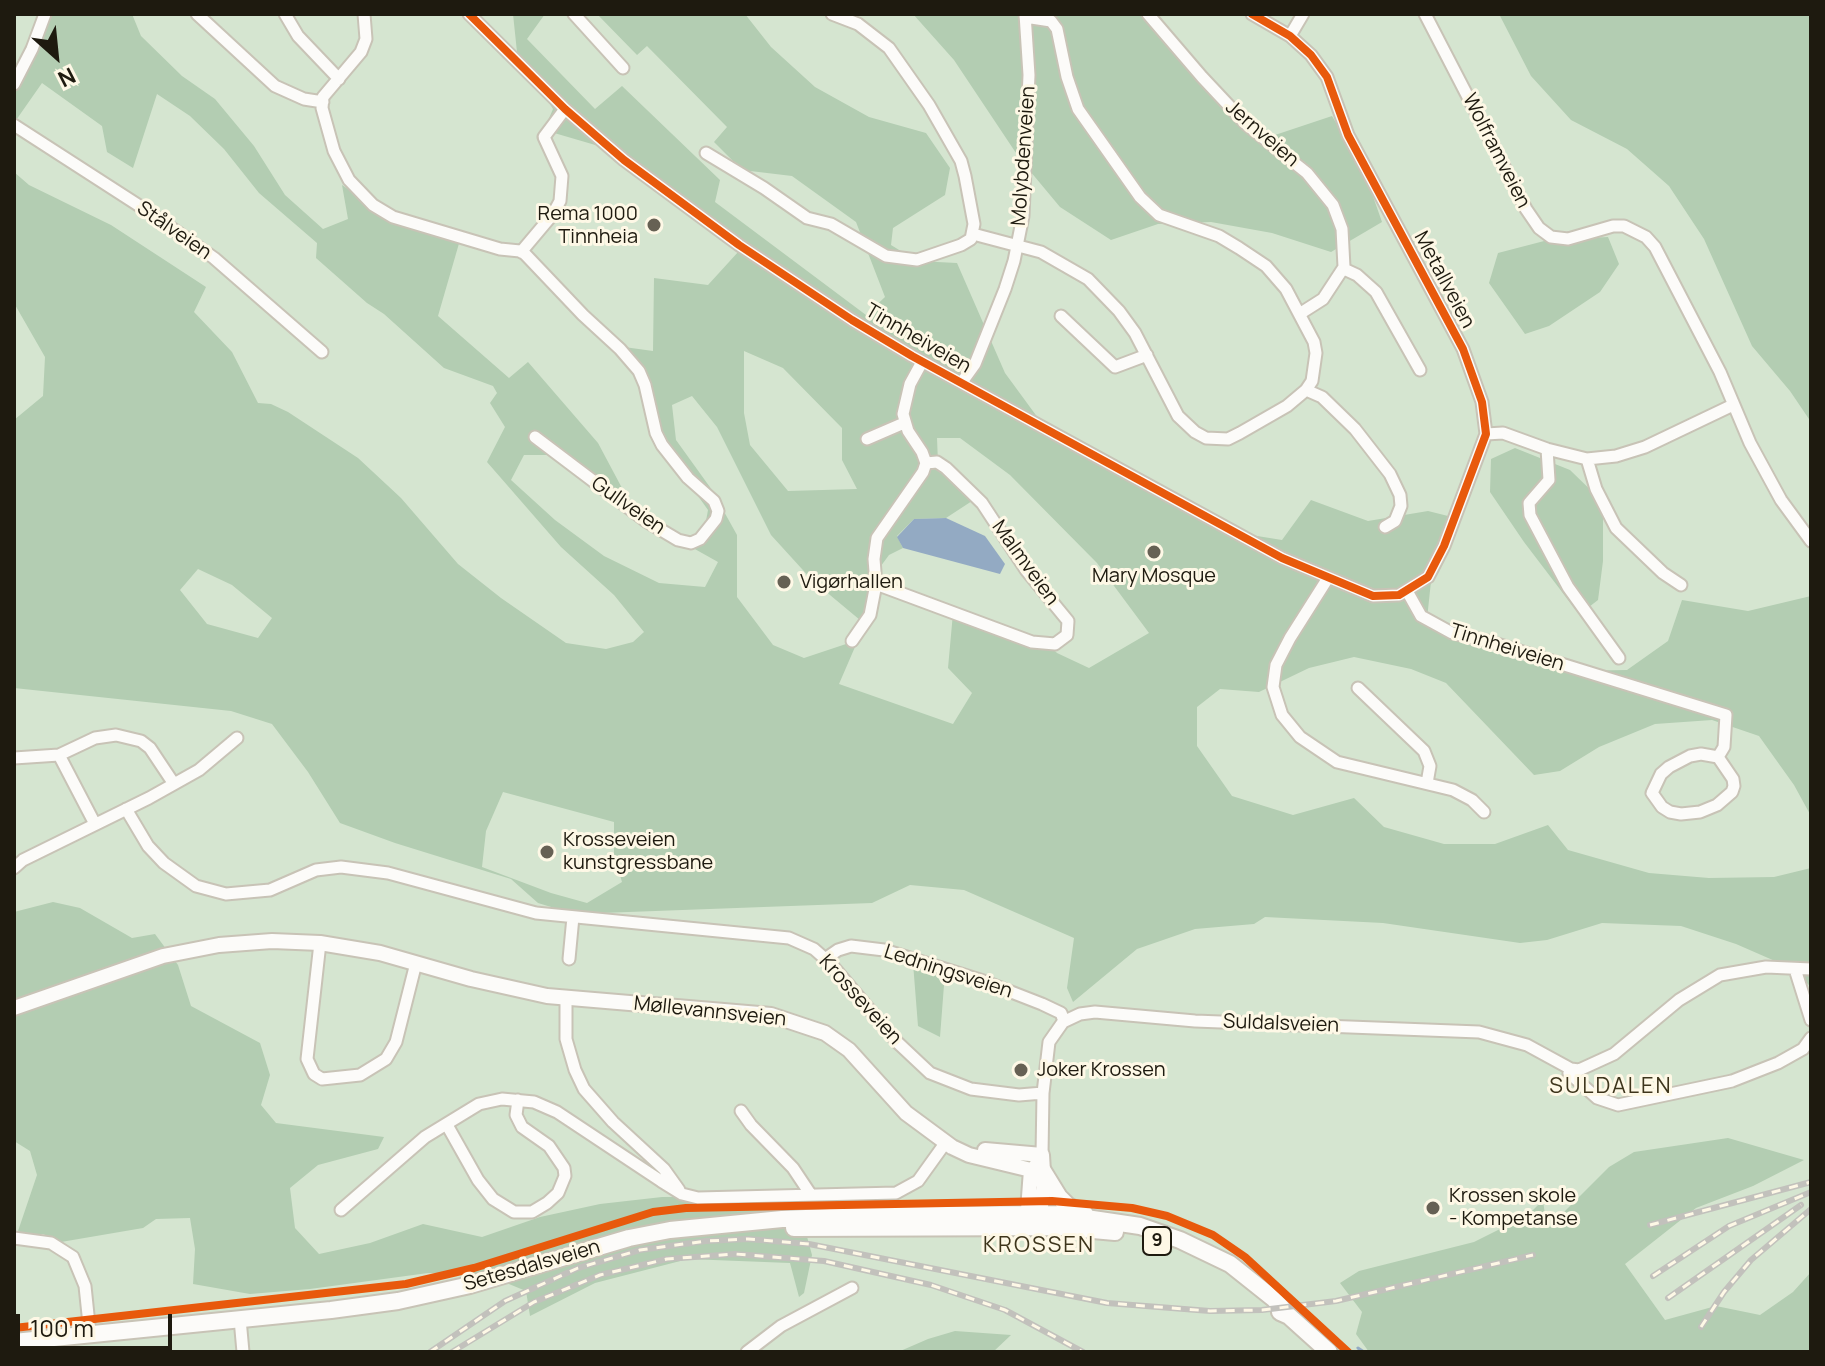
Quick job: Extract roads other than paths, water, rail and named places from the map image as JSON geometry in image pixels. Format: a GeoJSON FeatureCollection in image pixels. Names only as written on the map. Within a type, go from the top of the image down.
{"type":"FeatureCollection","features":[{"type":"Feature","properties":{"kind":"highway","name":"9"},"geometry":{"type":"LineString","coordinates":[[1039,1165],[1063,1201],[1090,1217]]}},
{"type":"Feature","properties":{"kind":"highway","name":"Setesdalsveien"},"geometry":{"type":"LineString","coordinates":[[14,1342],[331,1310],[428,1295],[629,1238],[670,1230],[717,1226],[899,1229],[1090,1217],[1140,1226],[1214,1255],[1253,1281],[1289,1316]]}},
{"type":"Feature","properties":{"kind":"highway","name":"Setesdalsveien"},"geometry":{"type":"LineString","coordinates":[[1036,1219],[1122,1233],[1187,1251],[1236,1276],[1289,1316],[1329,1352]]}},
{"type":"Feature","properties":{"kind":"main road","name":"Møllevannsveien"},"geometry":{"type":"LineString","coordinates":[[14,1008],[125,967],[182,951],[237,943],[320,943],[380,953],[516,991],[771,1015],[810,1026],[849,1050],[906,1113],[962,1153],[1039,1165]]}},
{"type":"Feature","properties":{"kind":"main road"},"geometry":{"type":"LineString","coordinates":[[1036,1219],[1039,1165]]}},
{"type":"Feature","properties":{"kind":"street"},"geometry":{"type":"LineString","coordinates":[[16,77],[45,14]]}},
{"type":"Feature","properties":{"kind":"street"},"geometry":{"type":"LineString","coordinates":[[197,14],[254,68],[288,93],[323,102]]}},
{"type":"Feature","properties":{"kind":"street"},"geometry":{"type":"LineString","coordinates":[[285,14],[298,36],[339,79]]}},
{"type":"Feature","properties":{"kind":"street"},"geometry":{"type":"LineString","coordinates":[[364,14],[366,39],[361,52],[323,97],[326,127],[341,166],[354,186],[373,205],[402,220],[500,249],[521,252],[560,201],[562,176],[544,137],[565,109]]}},
{"type":"Feature","properties":{"kind":"street","name":"Tinnheiveien"},"geometry":{"type":"LineString","coordinates":[[469,14],[565,109],[624,160],[739,245],[922,362],[1228,530],[1328,578],[1373,596],[1392,597],[1407,591],[1421,616],[1452,633],[1726,715],[1724,747],[1718,757]]}},
{"type":"Feature","properties":{"kind":"street"},"geometry":{"type":"LineString","coordinates":[[574,14],[623,68]]}},
{"type":"Feature","properties":{"kind":"street"},"geometry":{"type":"LineString","coordinates":[[706,153],[807,218],[831,224],[886,256],[907,260],[929,257],[966,243],[973,234],[972,207],[961,161],[906,69],[889,48],[869,31],[832,14]]}},
{"type":"Feature","properties":{"kind":"street","name":"Jernveien"},"geometry":{"type":"LineString","coordinates":[[1148,14],[1247,125],[1307,173],[1326,195],[1342,229],[1344,269]]}},
{"type":"Feature","properties":{"kind":"street","name":"Metallveien"},"geometry":{"type":"LineString","coordinates":[[1252,14],[1290,36],[1311,55],[1327,77],[1359,159],[1463,349],[1482,402],[1486,434],[1450,531],[1431,571],[1423,581],[1407,591]]}},
{"type":"Feature","properties":{"kind":"street"},"geometry":{"type":"LineString","coordinates":[[1290,36],[1303,14]]}},
{"type":"Feature","properties":{"kind":"street","name":"Wolframveien"},"geometry":{"type":"LineString","coordinates":[[1425,14],[1526,209],[1539,228],[1551,237],[1568,239],[1613,226],[1624,226],[1646,237],[1655,247],[1720,372],[1750,443],[1772,485],[1811,541]]}},
{"type":"Feature","properties":{"kind":"street"},"geometry":{"type":"LineString","coordinates":[[973,234],[1018,244],[1053,258],[1088,279],[1127,321],[1178,416],[1206,438],[1228,439],[1240,433],[1276,413],[1306,390],[1312,381],[1316,353],[1314,342],[1286,289],[1266,266],[1219,236],[1159,215],[1140,197],[1078,109],[1067,77],[1057,29],[1051,21],[1025,15]]}},
{"type":"Feature","properties":{"kind":"street","name":"Molybdenveien"},"geometry":{"type":"LineString","coordinates":[[962,382],[975,364],[987,337],[1018,244],[1025,195],[1029,93],[1025,15]]}},
{"type":"Feature","properties":{"kind":"street","name":"Stålveien"},"geometry":{"type":"LineString","coordinates":[[14,125],[214,258],[322,352]]}},
{"type":"Feature","properties":{"kind":"street","name":"Gullveien"},"geometry":{"type":"LineString","coordinates":[[521,252],[639,371],[662,445],[688,478],[714,501],[718,511],[716,519],[704,536],[694,542],[678,540],[646,521],[535,437]]}},
{"type":"Feature","properties":{"kind":"street"},"geometry":{"type":"LineString","coordinates":[[1301,313],[1323,299],[1344,269],[1357,275],[1376,292],[1420,370]]}},
{"type":"Feature","properties":{"kind":"street"},"geometry":{"type":"LineString","coordinates":[[1061,316],[1115,367],[1147,355]]}},
{"type":"Feature","properties":{"kind":"street"},"geometry":{"type":"LineString","coordinates":[[852,641],[870,615],[876,584],[874,559],[877,538],[923,472],[926,463],[904,423],[905,400],[922,362]]}},
{"type":"Feature","properties":{"kind":"street"},"geometry":{"type":"LineString","coordinates":[[1306,390],[1322,397],[1355,429],[1390,474],[1400,495],[1401,506],[1395,521],[1385,527]]}},
{"type":"Feature","properties":{"kind":"street"},"geometry":{"type":"LineString","coordinates":[[1486,434],[1514,435],[1547,449],[1587,459],[1616,456],[1645,447],[1733,405]]}},
{"type":"Feature","properties":{"kind":"street"},"geometry":{"type":"LineString","coordinates":[[867,439],[904,423]]}},
{"type":"Feature","properties":{"kind":"street"},"geometry":{"type":"LineString","coordinates":[[1547,449],[1549,480],[1529,503],[1530,515],[1568,587],[1619,658]]}},
{"type":"Feature","properties":{"kind":"street"},"geometry":{"type":"LineString","coordinates":[[1587,459],[1596,489],[1616,528],[1663,573],[1681,585]]}},
{"type":"Feature","properties":{"kind":"street","name":"Malmveien"},"geometry":{"type":"LineString","coordinates":[[876,584],[1032,642],[1055,644],[1067,635],[1068,621],[1026,570],[973,493],[937,462],[926,463]]}},
{"type":"Feature","properties":{"kind":"street"},"geometry":{"type":"LineString","coordinates":[[1328,578],[1276,665],[1273,687],[1280,711],[1300,737],[1337,762],[1462,793],[1484,812]]}},
{"type":"Feature","properties":{"kind":"street"},"geometry":{"type":"LineString","coordinates":[[1358,688],[1424,751],[1430,766],[1427,783]]}},
{"type":"Feature","properties":{"kind":"street"},"geometry":{"type":"LineString","coordinates":[[14,758],[59,755],[104,735],[130,738],[150,748],[174,784]]}},
{"type":"Feature","properties":{"kind":"street"},"geometry":{"type":"LineString","coordinates":[[14,868],[23,860],[174,784],[211,762],[237,738]]}},
{"type":"Feature","properties":{"kind":"street"},"geometry":{"type":"LineString","coordinates":[[59,755],[95,824]]}},
{"type":"Feature","properties":{"kind":"street"},"geometry":{"type":"LineString","coordinates":[[1690,756],[1718,757],[1734,786],[1725,799],[1708,810],[1681,814],[1670,812],[1656,800],[1652,793],[1655,783],[1669,767],[1690,756]]}},
{"type":"Feature","properties":{"kind":"street","name":"Krosseveien"},"geometry":{"type":"LineString","coordinates":[[126,809],[148,846],[164,863],[196,886],[226,894],[270,890],[316,870],[341,867],[388,873],[515,909],[775,936],[803,944],[825,959],[907,1053],[930,1073],[971,1089],[1043,1096]]}},
{"type":"Feature","properties":{"kind":"street"},"geometry":{"type":"LineString","coordinates":[[569,959],[573,917]]}},
{"type":"Feature","properties":{"kind":"street"},"geometry":{"type":"LineString","coordinates":[[320,943],[307,1059],[314,1074],[322,1079],[360,1075],[386,1059],[396,1042],[416,963]]}},
{"type":"Feature","properties":{"kind":"street","name":"Ledningsveien"},"geometry":{"type":"LineString","coordinates":[[825,959],[851,946],[884,950],[983,981],[1042,1004],[1057,1010],[1064,1021]]}},
{"type":"Feature","properties":{"kind":"street"},"geometry":{"type":"LineString","coordinates":[[1811,969],[1750,968],[1720,975],[1693,990],[1614,1054],[1581,1069],[1571,1069],[1569,1073],[1588,1091],[1608,1104],[1618,1105],[1719,1085],[1778,1063],[1803,1049],[1811,1038]]}},
{"type":"Feature","properties":{"kind":"street"},"geometry":{"type":"LineString","coordinates":[[1795,969],[1811,1020]]}},
{"type":"Feature","properties":{"kind":"street"},"geometry":{"type":"LineString","coordinates":[[566,998],[566,1039],[584,1089],[613,1122],[664,1169],[682,1194]]}},
{"type":"Feature","properties":{"kind":"street","name":"Suldalsveien"},"geometry":{"type":"LineString","coordinates":[[1064,1021],[1095,1012],[1195,1021],[1479,1032],[1527,1045],[1571,1069]]}},
{"type":"Feature","properties":{"kind":"street"},"geometry":{"type":"LineString","coordinates":[[1039,1165],[1047,1048],[1064,1021]]}},
{"type":"Feature","properties":{"kind":"street"},"geometry":{"type":"LineString","coordinates":[[341,1210],[406,1150],[479,1104],[502,1099],[534,1102],[557,1112],[682,1194],[706,1198],[903,1191],[918,1181],[946,1142]]}},
{"type":"Feature","properties":{"kind":"street"},"geometry":{"type":"LineString","coordinates":[[447,1125],[478,1180],[493,1199],[514,1212],[532,1212],[558,1193],[565,1176],[564,1168],[549,1146],[522,1127],[516,1115],[518,1100]]}},
{"type":"Feature","properties":{"kind":"street"},"geometry":{"type":"LineString","coordinates":[[741,1111],[793,1168],[811,1195]]}},
{"type":"Feature","properties":{"kind":"street"},"geometry":{"type":"LineString","coordinates":[[14,1238],[51,1243],[73,1257],[85,1286],[90,1334]]}},
{"type":"Feature","properties":{"kind":"street"},"geometry":{"type":"LineString","coordinates":[[747,1352],[781,1326],[852,1288]]}},
{"type":"Feature","properties":{"kind":"street"},"geometry":{"type":"LineString","coordinates":[[240,1319],[243,1352]]}},
{"type":"Feature","properties":{"kind":"water"},"geometry":{"type":"Polygon","coordinates":[[[946,518],[985,536],[1005,564],[1000,574],[903,548],[897,537],[914,519],[946,518]]]}},
{"type":"Feature","properties":{"kind":"waterway"},"geometry":{"type":"LineString","coordinates":[[1358,1348],[1364,1352]]}},
{"type":"Feature","properties":{"kind":"railway"},"geometry":{"type":"LineString","coordinates":[[1650,1225],[1811,1182]]}},
{"type":"Feature","properties":{"kind":"railway"},"geometry":{"type":"LineString","coordinates":[[1653,1276],[1729,1226],[1811,1192]]}},
{"type":"Feature","properties":{"kind":"railway"},"geometry":{"type":"LineString","coordinates":[[1668,1298],[1801,1205]]}},
{"type":"Feature","properties":{"kind":"railway"},"geometry":{"type":"LineString","coordinates":[[1701,1327],[1724,1292],[1751,1260],[1811,1209]]}},
{"type":"Feature","properties":{"kind":"railway"},"geometry":{"type":"LineString","coordinates":[[430,1352],[505,1301],[578,1268],[640,1250],[706,1241],[748,1239],[809,1244],[1107,1303],[1210,1311],[1262,1310],[1336,1301],[1533,1255]]}},
{"type":"Feature","properties":{"kind":"railway"},"geometry":{"type":"LineString","coordinates":[[452,1352],[534,1302],[600,1275],[667,1259],[735,1254],[824,1261],[931,1285],[1005,1310],[1083,1352]]}},
{"type":"Feature","properties":{"kind":"place","name":"Rema 1000 Tinnheia"},"geometry":{"type":"Point","coordinates":[654,225]}},
{"type":"Feature","properties":{"kind":"place","name":"Mary Mosque"},"geometry":{"type":"Point","coordinates":[1154,552]}},
{"type":"Feature","properties":{"kind":"place","name":"Vigørhallen"},"geometry":{"type":"Point","coordinates":[784,582]}},
{"type":"Feature","properties":{"kind":"place","name":"Krosseveien kunstgressbane"},"geometry":{"type":"Point","coordinates":[547,852]}},
{"type":"Feature","properties":{"kind":"place","name":"Joker Krossen"},"geometry":{"type":"Point","coordinates":[1021,1070]}},
{"type":"Feature","properties":{"kind":"place","name":"Krossen skole - Kompetanse"},"geometry":{"type":"Point","coordinates":[1433,1208]}},
{"type":"Feature","properties":{"kind":"district","name":"SULDALEN"},"geometry":{"type":"Point","coordinates":[1611,1087]}},
{"type":"Feature","properties":{"kind":"district","name":"KROSSEN"},"geometry":{"type":"Point","coordinates":[1039,1246]}}]}
